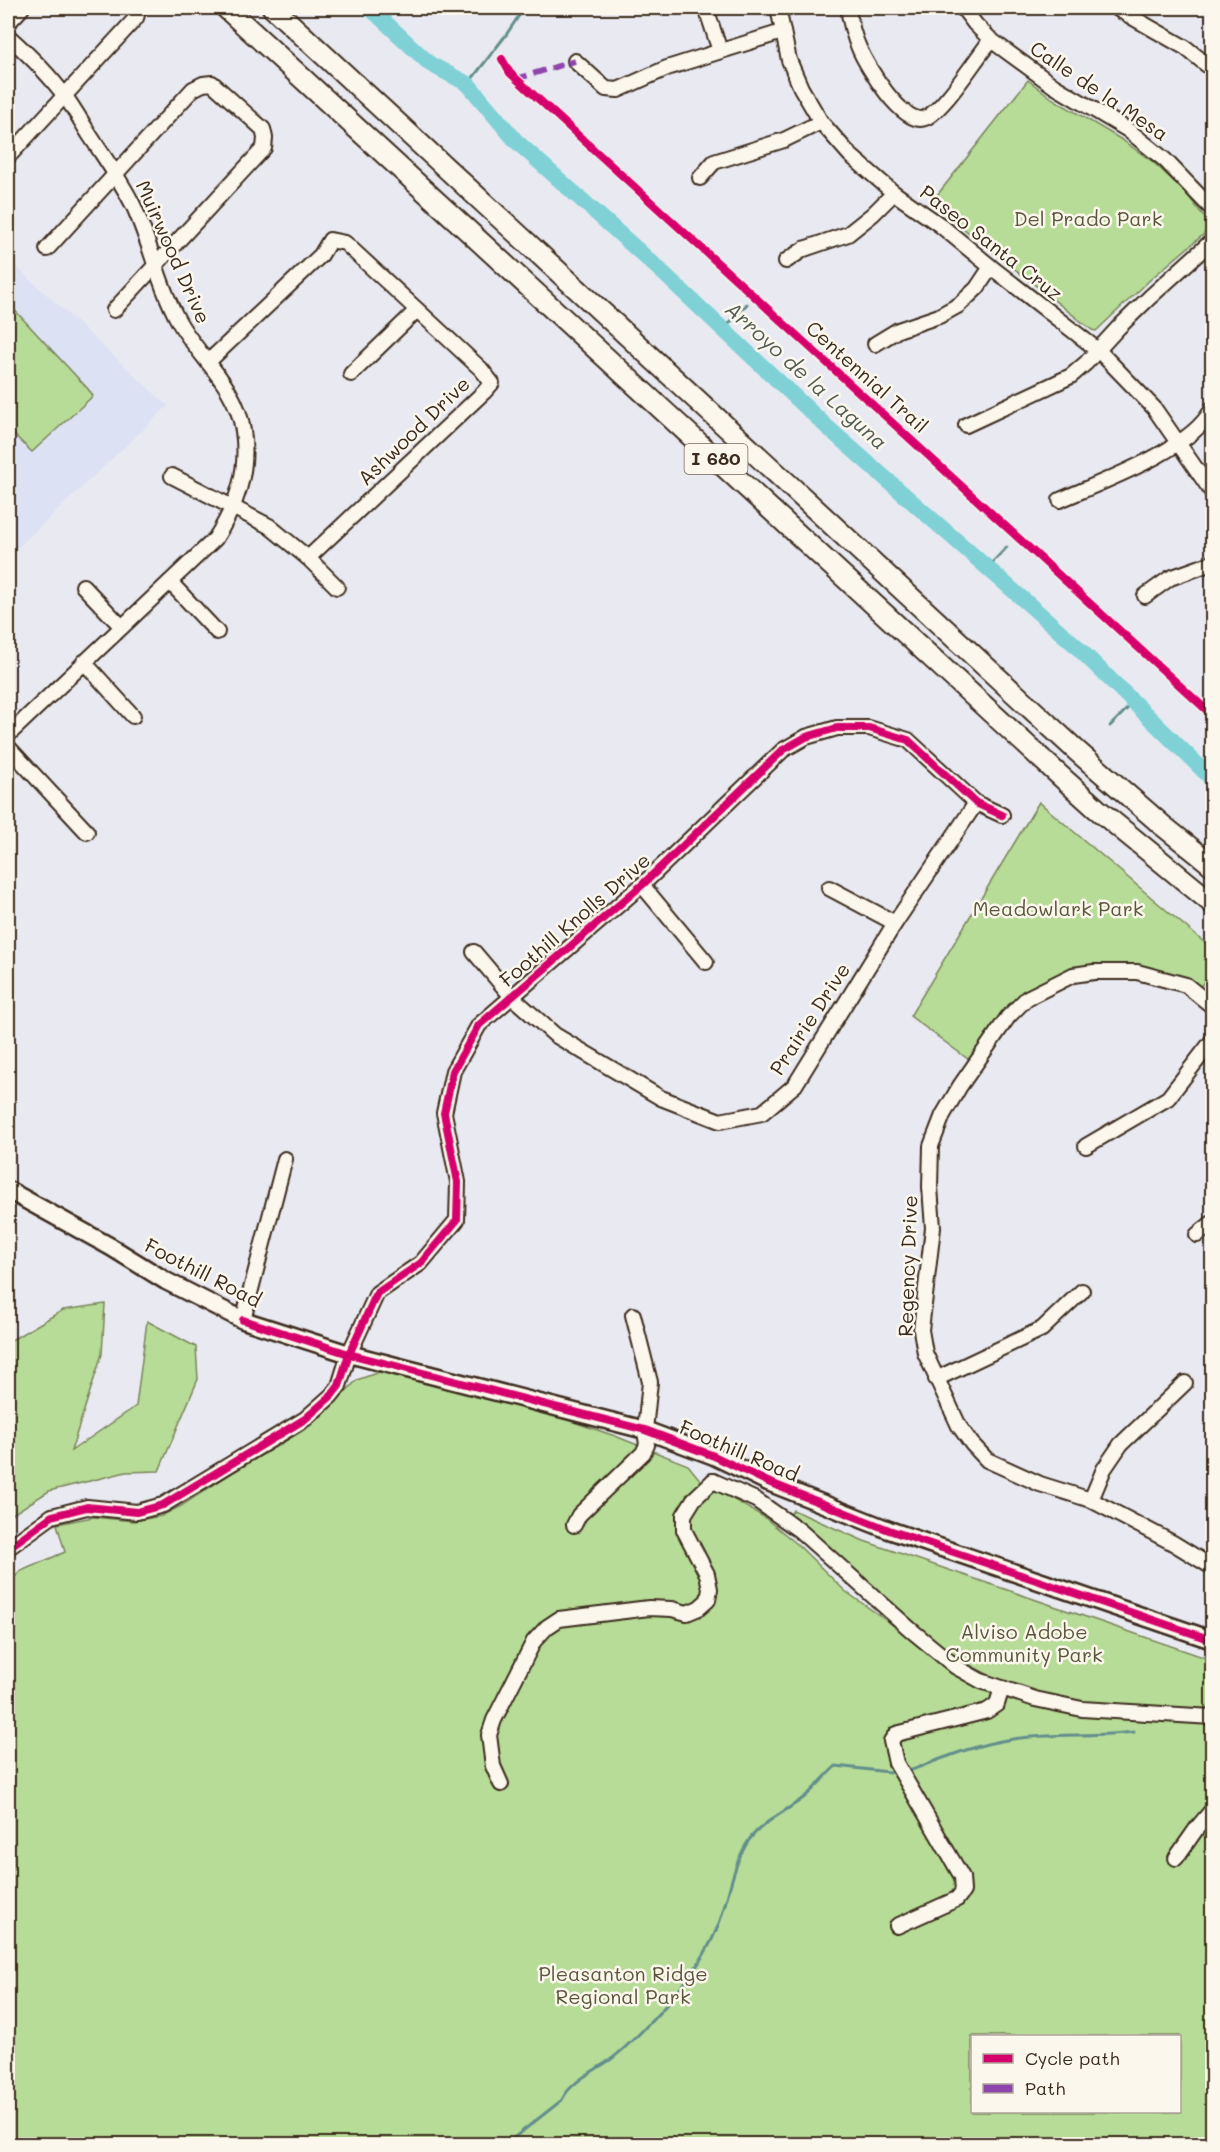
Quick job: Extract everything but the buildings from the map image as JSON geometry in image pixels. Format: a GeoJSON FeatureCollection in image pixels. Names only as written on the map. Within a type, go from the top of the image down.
{"type":"FeatureCollection","features":[{"type":"Feature","properties":{"kind":"highway","name":"I 680"},"geometry":{"type":"LineString","coordinates":[[226,8],[1057,773],[1212,903]]}},
{"type":"Feature","properties":{"kind":"highway","name":"I 680"},"geometry":{"type":"LineString","coordinates":[[273,8],[1078,752],[1212,865]]}},
{"type":"Feature","properties":{"kind":"main road","name":"Foothill Road"},"geometry":{"type":"LineString","coordinates":[[8,1190],[111,1247],[166,1281],[243,1320],[350,1354],[645,1430],[714,1456],[768,1482],[889,1530],[1212,1640]]}},
{"type":"Feature","properties":{"kind":"main road","name":"Foothill Road"},"geometry":{"type":"LineString","coordinates":[[768,1482],[804,1504],[886,1538],[1212,1649]]}},
{"type":"Feature","properties":{"kind":"street"},"geometry":{"type":"LineString","coordinates":[[8,22],[22,8]]}},
{"type":"Feature","properties":{"kind":"street"},"geometry":{"type":"LineString","coordinates":[[8,158],[136,18],[139,8]]}},
{"type":"Feature","properties":{"kind":"street"},"geometry":{"type":"LineString","coordinates":[[705,8],[720,51]]}},
{"type":"Feature","properties":{"kind":"street","name":"Paseo Santa Cruz"},"geometry":{"type":"LineString","coordinates":[[778,8],[789,60],[797,78],[821,122],[850,155],[894,193],[940,225],[1099,351],[1154,408],[1212,492]]}},
{"type":"Feature","properties":{"kind":"street"},"geometry":{"type":"LineString","coordinates":[[848,8],[850,23],[859,50],[877,81],[909,116],[925,118],[939,107],[990,40]]}},
{"type":"Feature","properties":{"kind":"street","name":"Calle de la Mesa"},"geometry":{"type":"LineString","coordinates":[[963,8],[990,40],[1054,86],[1128,130],[1165,159],[1212,209]]}},
{"type":"Feature","properties":{"kind":"street"},"geometry":{"type":"LineString","coordinates":[[1116,8],[1186,48],[1212,69]]}},
{"type":"Feature","properties":{"kind":"street"},"geometry":{"type":"LineString","coordinates":[[575,61],[606,89],[618,90],[667,68],[782,32]]}},
{"type":"Feature","properties":{"kind":"street","name":"Muirwood Drive"},"geometry":{"type":"LineString","coordinates":[[8,36],[29,55],[64,95],[135,208],[165,292],[180,323],[229,391],[235,403],[243,430],[245,458],[243,480],[234,508],[215,538],[8,735]]}},
{"type":"Feature","properties":{"kind":"street"},"geometry":{"type":"LineString","coordinates":[[47,249],[193,89],[212,83],[263,129],[266,138],[264,148],[114,310]]}},
{"type":"Feature","properties":{"kind":"street"},"geometry":{"type":"LineString","coordinates":[[700,178],[714,162],[784,140],[821,122]]}},
{"type":"Feature","properties":{"kind":"street"},"geometry":{"type":"LineString","coordinates":[[786,261],[804,249],[848,234],[894,193]]}},
{"type":"Feature","properties":{"kind":"street","name":"Ashwood Drive"},"geometry":{"type":"LineString","coordinates":[[208,362],[321,255],[330,240],[345,243],[481,369],[492,382],[308,558]]}},
{"type":"Feature","properties":{"kind":"street"},"geometry":{"type":"LineString","coordinates":[[966,425],[1071,376],[1099,351],[1134,312],[1212,241]]}},
{"type":"Feature","properties":{"kind":"street"},"geometry":{"type":"LineString","coordinates":[[875,344],[898,330],[939,316],[959,305],[977,288],[991,267]]}},
{"type":"Feature","properties":{"kind":"street"},"geometry":{"type":"LineString","coordinates":[[351,374],[417,310]]}},
{"type":"Feature","properties":{"kind":"street"},"geometry":{"type":"LineString","coordinates":[[1060,500],[1143,463],[1199,428],[1212,409]]}},
{"type":"Feature","properties":{"kind":"street"},"geometry":{"type":"LineString","coordinates":[[172,476],[269,526],[308,558],[337,587]]}},
{"type":"Feature","properties":{"kind":"street"},"geometry":{"type":"LineString","coordinates":[[1145,596],[1170,578],[1212,563]]}},
{"type":"Feature","properties":{"kind":"street"},"geometry":{"type":"LineString","coordinates":[[170,582],[217,632]]}},
{"type":"Feature","properties":{"kind":"street"},"geometry":{"type":"LineString","coordinates":[[83,586],[122,627]]}},
{"type":"Feature","properties":{"kind":"street"},"geometry":{"type":"LineString","coordinates":[[84,662],[133,716]]}},
{"type":"Feature","properties":{"kind":"street","name":"Foothill Knolls Drive"},"geometry":{"type":"LineString","coordinates":[[8,1548],[52,1516],[87,1507],[137,1512],[163,1505],[305,1419],[318,1408],[339,1386],[376,1293],[421,1263],[457,1220],[458,1182],[444,1113],[453,1071],[479,1025],[642,885],[783,750],[806,736],[837,728],[869,728],[908,740],[976,803],[1002,815]]}},
{"type":"Feature","properties":{"kind":"street"},"geometry":{"type":"LineString","coordinates":[[8,747],[87,832]]}},
{"type":"Feature","properties":{"kind":"street","name":"Prairie Drive"},"geometry":{"type":"LineString","coordinates":[[474,952],[512,997],[555,1035],[660,1098],[720,1121],[762,1113],[795,1084],[895,923],[976,803]]}},
{"type":"Feature","properties":{"kind":"street"},"geometry":{"type":"LineString","coordinates":[[642,885],[706,962]]}},
{"type":"Feature","properties":{"kind":"street"},"geometry":{"type":"LineString","coordinates":[[829,888],[895,923]]}},
{"type":"Feature","properties":{"kind":"street","name":"Regency Drive"},"geometry":{"type":"LineString","coordinates":[[1212,1006],[1186,985],[1137,972],[1094,972],[1073,975],[1053,984],[1027,998],[1008,1017],[960,1086],[943,1115],[932,1146],[930,1187],[933,1228],[921,1330],[925,1353],[959,1426],[987,1460],[1040,1484],[1091,1500],[1173,1543],[1212,1568]]}},
{"type":"Feature","properties":{"kind":"street"},"geometry":{"type":"LineString","coordinates":[[1086,1146],[1168,1098],[1212,1041]]}},
{"type":"Feature","properties":{"kind":"street"},"geometry":{"type":"LineString","coordinates":[[243,1320],[285,1159]]}},
{"type":"Feature","properties":{"kind":"street"},"geometry":{"type":"LineString","coordinates":[[1197,1235],[1212,1222]]}},
{"type":"Feature","properties":{"kind":"street"},"geometry":{"type":"LineString","coordinates":[[936,1379],[1042,1329],[1083,1291]]}},
{"type":"Feature","properties":{"kind":"street"},"geometry":{"type":"LineString","coordinates":[[574,1525],[579,1515],[643,1453],[647,1445],[645,1430],[650,1382],[633,1315]]}},
{"type":"Feature","properties":{"kind":"street"},"geometry":{"type":"LineString","coordinates":[[1091,1500],[1104,1469],[1121,1444],[1185,1383]]}},
{"type":"Feature","properties":{"kind":"street"},"geometry":{"type":"LineString","coordinates":[[501,1784],[493,1766],[489,1735],[494,1720],[534,1641],[547,1627],[559,1619],[649,1608],[672,1609],[687,1613],[699,1608],[708,1600],[710,1589],[707,1574],[684,1530],[684,1515],[694,1499],[713,1481],[714,1456]]}},
{"type":"Feature","properties":{"kind":"street"},"geometry":{"type":"LineString","coordinates":[[713,1481],[756,1500],[799,1530],[911,1630],[956,1667],[981,1682],[1035,1699],[1082,1709],[1212,1718]]}},
{"type":"Feature","properties":{"kind":"street"},"geometry":{"type":"LineString","coordinates":[[897,1926],[957,1899],[963,1891],[962,1877],[896,1762],[891,1742],[896,1734],[987,1711],[997,1704],[1002,1688]]}},
{"type":"Feature","properties":{"kind":"street"},"geometry":{"type":"LineString","coordinates":[[1176,1858],[1212,1810]]}},
{"type":"Feature","properties":{"kind":"shaded area"},"geometry":{"type":"Polygon","coordinates":[[[8,259],[168,406],[8,557],[8,259]]]}},
{"type":"Feature","properties":{"kind":"green space","name":"Del Prado Park"},"geometry":{"type":"Polygon","coordinates":[[[1028,80],[1053,99],[1122,140],[1153,162],[1186,193],[1209,223],[1204,234],[1152,278],[1096,331],[931,203],[1028,80]]]}},
{"type":"Feature","properties":{"kind":"green space"},"geometry":{"type":"Polygon","coordinates":[[[8,303],[93,396],[32,452],[8,429],[8,303]]]}},
{"type":"Feature","properties":{"kind":"green space","name":"Meadowlark Park"},"geometry":{"type":"Polygon","coordinates":[[[1039,802],[1212,949],[1212,971],[1197,991],[1181,983],[1095,972],[1035,996],[976,1065],[910,1016],[1039,802]]]}},
{"type":"Feature","properties":{"kind":"green space"},"geometry":{"type":"Polygon","coordinates":[[[105,1304],[102,1354],[71,1451],[136,1406],[147,1321],[196,1347],[198,1379],[159,1471],[126,1472],[49,1491],[8,1517],[8,1342],[63,1310],[105,1304]]]}},
{"type":"Feature","properties":{"kind":"green space","name":"Pleasanton Ridge Regional Park"},"geometry":{"type":"Polygon","coordinates":[[[382,1371],[500,1397],[615,1436],[688,1465],[701,1481],[764,1517],[797,1544],[845,1591],[911,1638],[942,1665],[1014,1698],[1049,1710],[1081,1716],[1212,1722],[1212,2144],[8,2144],[8,1584],[21,1571],[65,1552],[57,1524],[93,1517],[134,1521],[161,1516],[301,1432],[325,1413],[357,1380],[382,1371]]]}},
{"type":"Feature","properties":{"kind":"green space","name":"Alviso Adobe Community Park"},"geometry":{"type":"Polygon","coordinates":[[[793,1510],[864,1541],[1212,1660],[1212,1713],[1060,1700],[1008,1685],[945,1652],[788,1518],[793,1510]]]}},
{"type":"Feature","properties":{"kind":"waterway","name":"Arroyo de la Laguna"},"geometry":{"type":"LineString","coordinates":[[370,8],[430,64],[468,84],[516,141],[661,271],[827,427],[1074,644],[1212,779]]}},
{"type":"Feature","properties":{"kind":"waterway"},"geometry":{"type":"LineString","coordinates":[[468,84],[524,8]]}},
{"type":"Feature","properties":{"kind":"waterway"},"geometry":{"type":"LineString","coordinates":[[723,330],[747,304]]}},
{"type":"Feature","properties":{"kind":"waterway"},"geometry":{"type":"LineString","coordinates":[[987,568],[1007,547]]}},
{"type":"Feature","properties":{"kind":"waterway"},"geometry":{"type":"LineString","coordinates":[[1110,726],[1134,702]]}},
{"type":"Feature","properties":{"kind":"waterway"},"geometry":{"type":"LineString","coordinates":[[906,1772],[959,1752],[999,1741],[1028,1737],[1134,1732]]}},
{"type":"Feature","properties":{"kind":"waterway"},"geometry":{"type":"LineString","coordinates":[[506,2144],[562,2100],[576,2083],[622,2050],[685,1983],[711,1941],[743,1850],[755,1833],[807,1795],[836,1766],[897,1773]]}},
{"type":"Feature","properties":{"kind":"marked path"},"geometry":{"type":"LineString","coordinates":[[516,79],[575,61]]}},
{"type":"Feature","properties":{"kind":"cycle path","name":"Centennial Trail"},"geometry":{"type":"LineString","coordinates":[[502,59],[510,73],[1212,715]]}},
{"type":"Feature","properties":{"kind":"cycle path"},"geometry":{"type":"LineString","coordinates":[[8,1548],[52,1516],[87,1507],[137,1512],[163,1505],[305,1419],[331,1396],[339,1386],[349,1354],[377,1293],[421,1263],[457,1220],[458,1182],[444,1113],[453,1071],[479,1025],[642,885],[783,750],[806,737],[837,728],[869,728],[908,740],[976,803],[1002,815]]}},
{"type":"Feature","properties":{"kind":"cycle path"},"geometry":{"type":"LineString","coordinates":[[243,1320],[349,1354],[645,1430],[714,1456],[768,1482],[889,1530],[1212,1640]]}}]}
